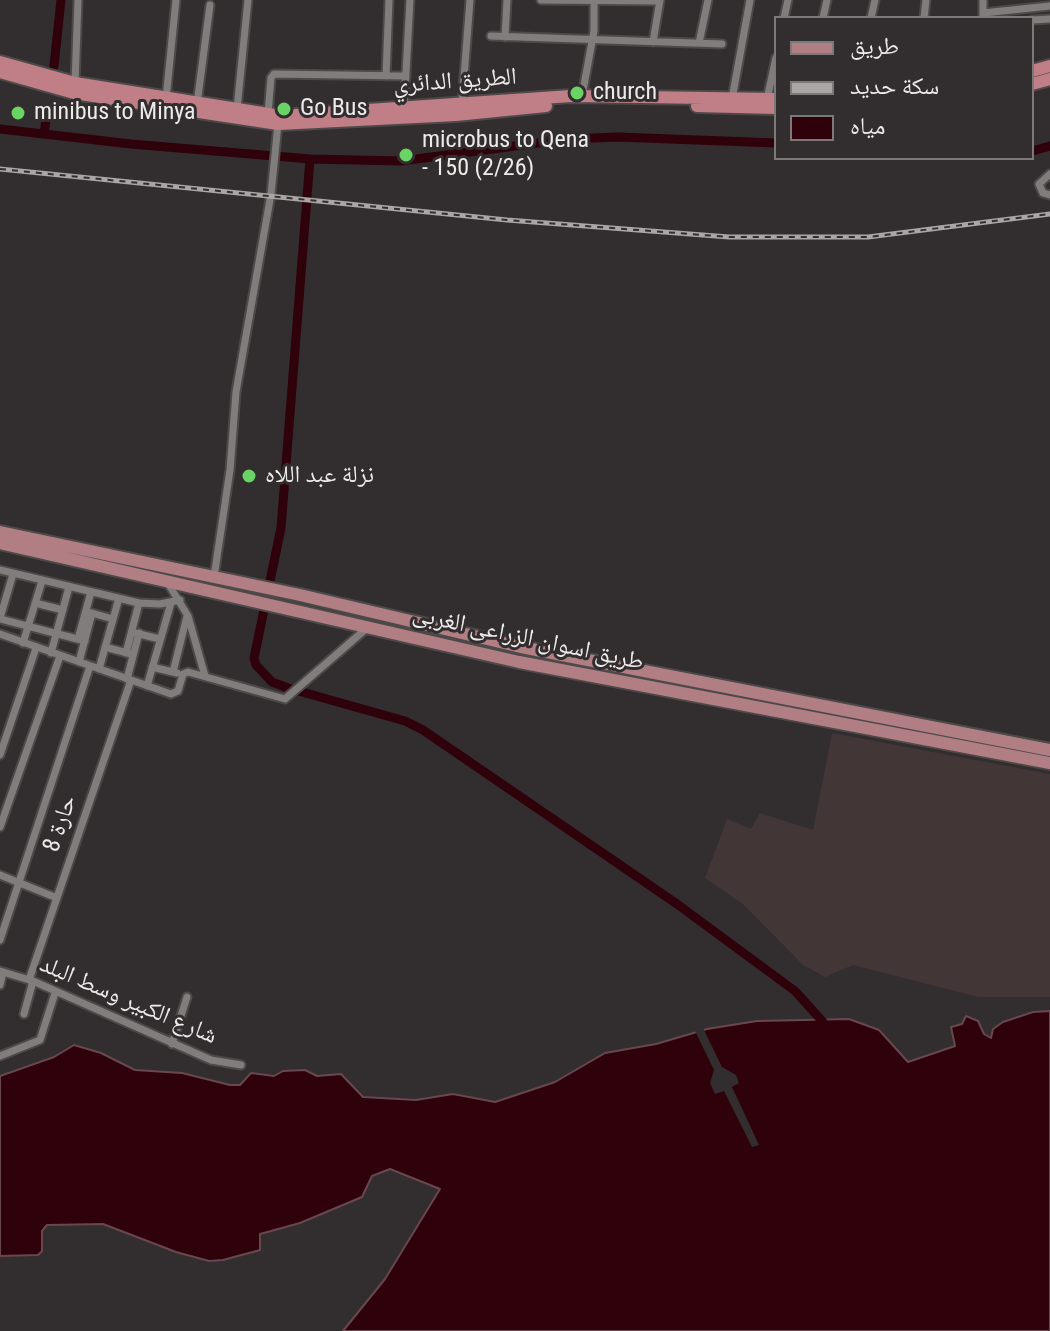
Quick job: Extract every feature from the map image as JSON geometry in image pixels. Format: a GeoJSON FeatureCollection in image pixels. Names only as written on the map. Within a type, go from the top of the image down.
{"type":"FeatureCollection","features":[{"type":"Feature","properties":{"kind":"highway","name":"الطريق الدائري"},"geometry":{"type":"LineString","coordinates":[[0,62],[75,83],[268,115],[321,116],[404,108],[444,110]]}},
{"type":"Feature","properties":{"kind":"highway","name":"الطريق الدائري"},"geometry":{"type":"LineString","coordinates":[[0,72],[74,93],[278,124],[582,96],[773,102]]}},
{"type":"Feature","properties":{"kind":"highway","name":"الطريق الدائري"},"geometry":{"type":"LineString","coordinates":[[466,106],[773,102]]}},
{"type":"Feature","properties":{"kind":"main road","name":"طريق اسوان الزراعى الغربى"},"geometry":{"type":"LineString","coordinates":[[0,532],[300,595],[521,647],[1000,747],[1050,763]]}},
{"type":"Feature","properties":{"kind":"main road","name":"طريق اسوان الزراعى الغربى"},"geometry":{"type":"LineString","coordinates":[[0,543],[169,585],[368,626],[519,662],[1000,747],[1050,750]]}},
{"type":"Feature","properties":{"kind":"main road"},"geometry":{"type":"LineString","coordinates":[[519,662],[521,647]]}},
{"type":"Feature","properties":{"kind":"street"},"geometry":{"type":"LineString","coordinates":[[75,83],[78,0]]}},
{"type":"Feature","properties":{"kind":"street"},"geometry":{"type":"LineString","coordinates":[[166,99],[176,0]]}},
{"type":"Feature","properties":{"kind":"street"},"geometry":{"type":"LineString","coordinates":[[236,111],[248,0]]}},
{"type":"Feature","properties":{"kind":"street"},"geometry":{"type":"LineString","coordinates":[[386,76],[389,0]]}},
{"type":"Feature","properties":{"kind":"street"},"geometry":{"type":"LineString","coordinates":[[404,108],[410,0]]}},
{"type":"Feature","properties":{"kind":"street"},"geometry":{"type":"LineString","coordinates":[[466,106],[470,0]]}},
{"type":"Feature","properties":{"kind":"street"},"geometry":{"type":"LineString","coordinates":[[505,37],[507,0]]}},
{"type":"Feature","properties":{"kind":"street"},"geometry":{"type":"LineString","coordinates":[[541,0],[660,0],[653,42]]}},
{"type":"Feature","properties":{"kind":"street"},"geometry":{"type":"LineString","coordinates":[[699,43],[708,0]]}},
{"type":"Feature","properties":{"kind":"street"},"geometry":{"type":"LineString","coordinates":[[732,99],[750,0]]}},
{"type":"Feature","properties":{"kind":"street"},"geometry":{"type":"LineString","coordinates":[[983,0],[983,16],[1050,6]]}},
{"type":"Feature","properties":{"kind":"street"},"geometry":{"type":"LineString","coordinates":[[582,96],[594,1]]}},
{"type":"Feature","properties":{"kind":"street"},"geometry":{"type":"LineString","coordinates":[[197,104],[210,5]]}},
{"type":"Feature","properties":{"kind":"street"},"geometry":{"type":"LineString","coordinates":[[491,36],[722,44]]}},
{"type":"Feature","properties":{"kind":"street"},"geometry":{"type":"LineString","coordinates":[[268,115],[274,74],[406,76]]}},
{"type":"Feature","properties":{"kind":"street"},"geometry":{"type":"LineString","coordinates":[[214,579],[230,470],[236,392],[273,178],[278,124]]}},
{"type":"Feature","properties":{"kind":"street"},"geometry":{"type":"LineString","coordinates":[[1050,174],[1039,184],[1043,193],[1050,195]]}},
{"type":"Feature","properties":{"kind":"street"},"geometry":{"type":"LineString","coordinates":[[0,570],[139,603],[180,600]]}},
{"type":"Feature","properties":{"kind":"street"},"geometry":{"type":"LineString","coordinates":[[13,574],[0,618],[81,640]]}},
{"type":"Feature","properties":{"kind":"street"},"geometry":{"type":"LineString","coordinates":[[23,643],[42,581]]}},
{"type":"Feature","properties":{"kind":"street"},"geometry":{"type":"LineString","coordinates":[[169,585],[188,616],[205,676]]}},
{"type":"Feature","properties":{"kind":"street"},"geometry":{"type":"LineString","coordinates":[[51,653],[69,587]]}},
{"type":"Feature","properties":{"kind":"street"},"geometry":{"type":"LineString","coordinates":[[79,662],[91,592]]}},
{"type":"Feature","properties":{"kind":"street"},"geometry":{"type":"LineString","coordinates":[[0,940],[105,647],[119,598]]}},
{"type":"Feature","properties":{"kind":"street"},"geometry":{"type":"LineString","coordinates":[[35,603],[63,610]]}},
{"type":"Feature","properties":{"kind":"street","name":"حارة 8"},"geometry":{"type":"LineString","coordinates":[[24,1014],[31,980],[129,680],[139,603]]}},
{"type":"Feature","properties":{"kind":"street"},"geometry":{"type":"LineString","coordinates":[[147,686],[171,603]]}},
{"type":"Feature","properties":{"kind":"street"},"geometry":{"type":"LineString","coordinates":[[89,612],[113,619]]}},
{"type":"Feature","properties":{"kind":"street"},"geometry":{"type":"LineString","coordinates":[[173,672],[188,616]]}},
{"type":"Feature","properties":{"kind":"street"},"geometry":{"type":"LineString","coordinates":[[152,667],[205,676],[279,698],[295,693],[368,626]]}},
{"type":"Feature","properties":{"kind":"street"},"geometry":{"type":"LineString","coordinates":[[135,632],[160,639]]}},
{"type":"Feature","properties":{"kind":"street"},"geometry":{"type":"LineString","coordinates":[[0,636],[173,694],[178,691],[183,674]]}},
{"type":"Feature","properties":{"kind":"street"},"geometry":{"type":"LineString","coordinates":[[105,647],[130,654]]}},
{"type":"Feature","properties":{"kind":"street"},"geometry":{"type":"LineString","coordinates":[[0,755],[36,648]]}},
{"type":"Feature","properties":{"kind":"street"},"geometry":{"type":"LineString","coordinates":[[0,827],[60,656]]}},
{"type":"Feature","properties":{"kind":"street"},"geometry":{"type":"LineString","coordinates":[[0,875],[57,898]]}},
{"type":"Feature","properties":{"kind":"street"},"geometry":{"type":"LineString","coordinates":[[0,985],[2,972]]}},
{"type":"Feature","properties":{"kind":"street","name":"شارع الكبير وسط البلد"},"geometry":{"type":"LineString","coordinates":[[2,972],[31,980],[211,1060],[241,1065]]}},
{"type":"Feature","properties":{"kind":"street"},"geometry":{"type":"LineString","coordinates":[[0,1056],[40,1040],[55,993]]}},
{"type":"Feature","properties":{"kind":"street"},"geometry":{"type":"LineString","coordinates":[[172,1044],[187,997]]}},
{"type":"Feature","properties":{"kind":"shaded area"},"geometry":{"type":"Polygon","coordinates":[[[832,733],[1050,774],[1050,997],[978,997],[853,965],[825,977],[803,965],[744,905],[705,878],[727,819],[751,829],[760,813],[813,830],[832,733]]]}},
{"type":"Feature","properties":{"kind":"water"},"geometry":{"type":"Polygon","coordinates":[[[1050,1011],[1050,1331],[343,1331],[385,1279],[440,1189],[390,1169],[372,1176],[362,1197],[300,1223],[260,1234],[260,1250],[223,1260],[209,1261],[176,1252],[103,1224],[47,1225],[42,1231],[42,1251],[38,1255],[0,1256],[0,1076],[54,1057],[74,1045],[101,1053],[135,1070],[182,1073],[230,1085],[240,1085],[251,1073],[274,1076],[283,1071],[305,1070],[317,1076],[341,1074],[363,1097],[416,1100],[453,1094],[495,1102],[555,1082],[605,1053],[656,1044],[707,1029],[757,1021],[849,1019],[879,1030],[908,1062],[955,1046],[951,1027],[962,1024],[966,1016],[978,1021],[984,1034],[991,1038],[993,1029],[1003,1022],[1033,1012],[1050,1011]]]}},
{"type":"Feature","properties":{"kind":"pier"},"geometry":{"type":"Polygon","coordinates":[[[702,1026],[722,1067],[736,1075],[739,1083],[732,1087],[759,1145],[752,1147],[724,1091],[715,1094],[710,1083],[714,1070],[694,1029],[702,1026]]]}},
{"type":"Feature","properties":{"kind":"waterway"},"geometry":{"type":"LineString","coordinates":[[54,66],[61,0]]}},
{"type":"Feature","properties":{"kind":"waterway"},"geometry":{"type":"LineString","coordinates":[[44,134],[47,113]]}},
{"type":"Feature","properties":{"kind":"waterway"},"geometry":{"type":"LineString","coordinates":[[0,129],[310,159],[401,161],[568,139],[618,137],[774,143]]}},
{"type":"Feature","properties":{"kind":"waterway"},"geometry":{"type":"LineString","coordinates":[[1034,150],[1050,146]]}},
{"type":"Feature","properties":{"kind":"waterway"},"geometry":{"type":"LineString","coordinates":[[310,159],[281,528],[254,658],[256,665],[272,682],[405,721],[423,730],[677,904],[795,991],[823,1022]]}},
{"type":"Feature","properties":{"kind":"railway"},"geometry":{"type":"LineString","coordinates":[[0,169],[507,220],[729,237],[868,237],[1050,214]]}},
{"type":"Feature","properties":{"kind":"place","name":"church"},"geometry":{"type":"Point","coordinates":[577,93]}},
{"type":"Feature","properties":{"kind":"place","name":"Go Bus"},"geometry":{"type":"Point","coordinates":[284,109]}},
{"type":"Feature","properties":{"kind":"place","name":"minibus to Minya"},"geometry":{"type":"Point","coordinates":[18,113]}},
{"type":"Feature","properties":{"kind":"place","name":"microbus to Qena - 150 (2/26)"},"geometry":{"type":"Point","coordinates":[406,155]}},
{"type":"Feature","properties":{"kind":"place","name":"نزلة عبد اللاه"},"geometry":{"type":"Point","coordinates":[249,476]}}]}
